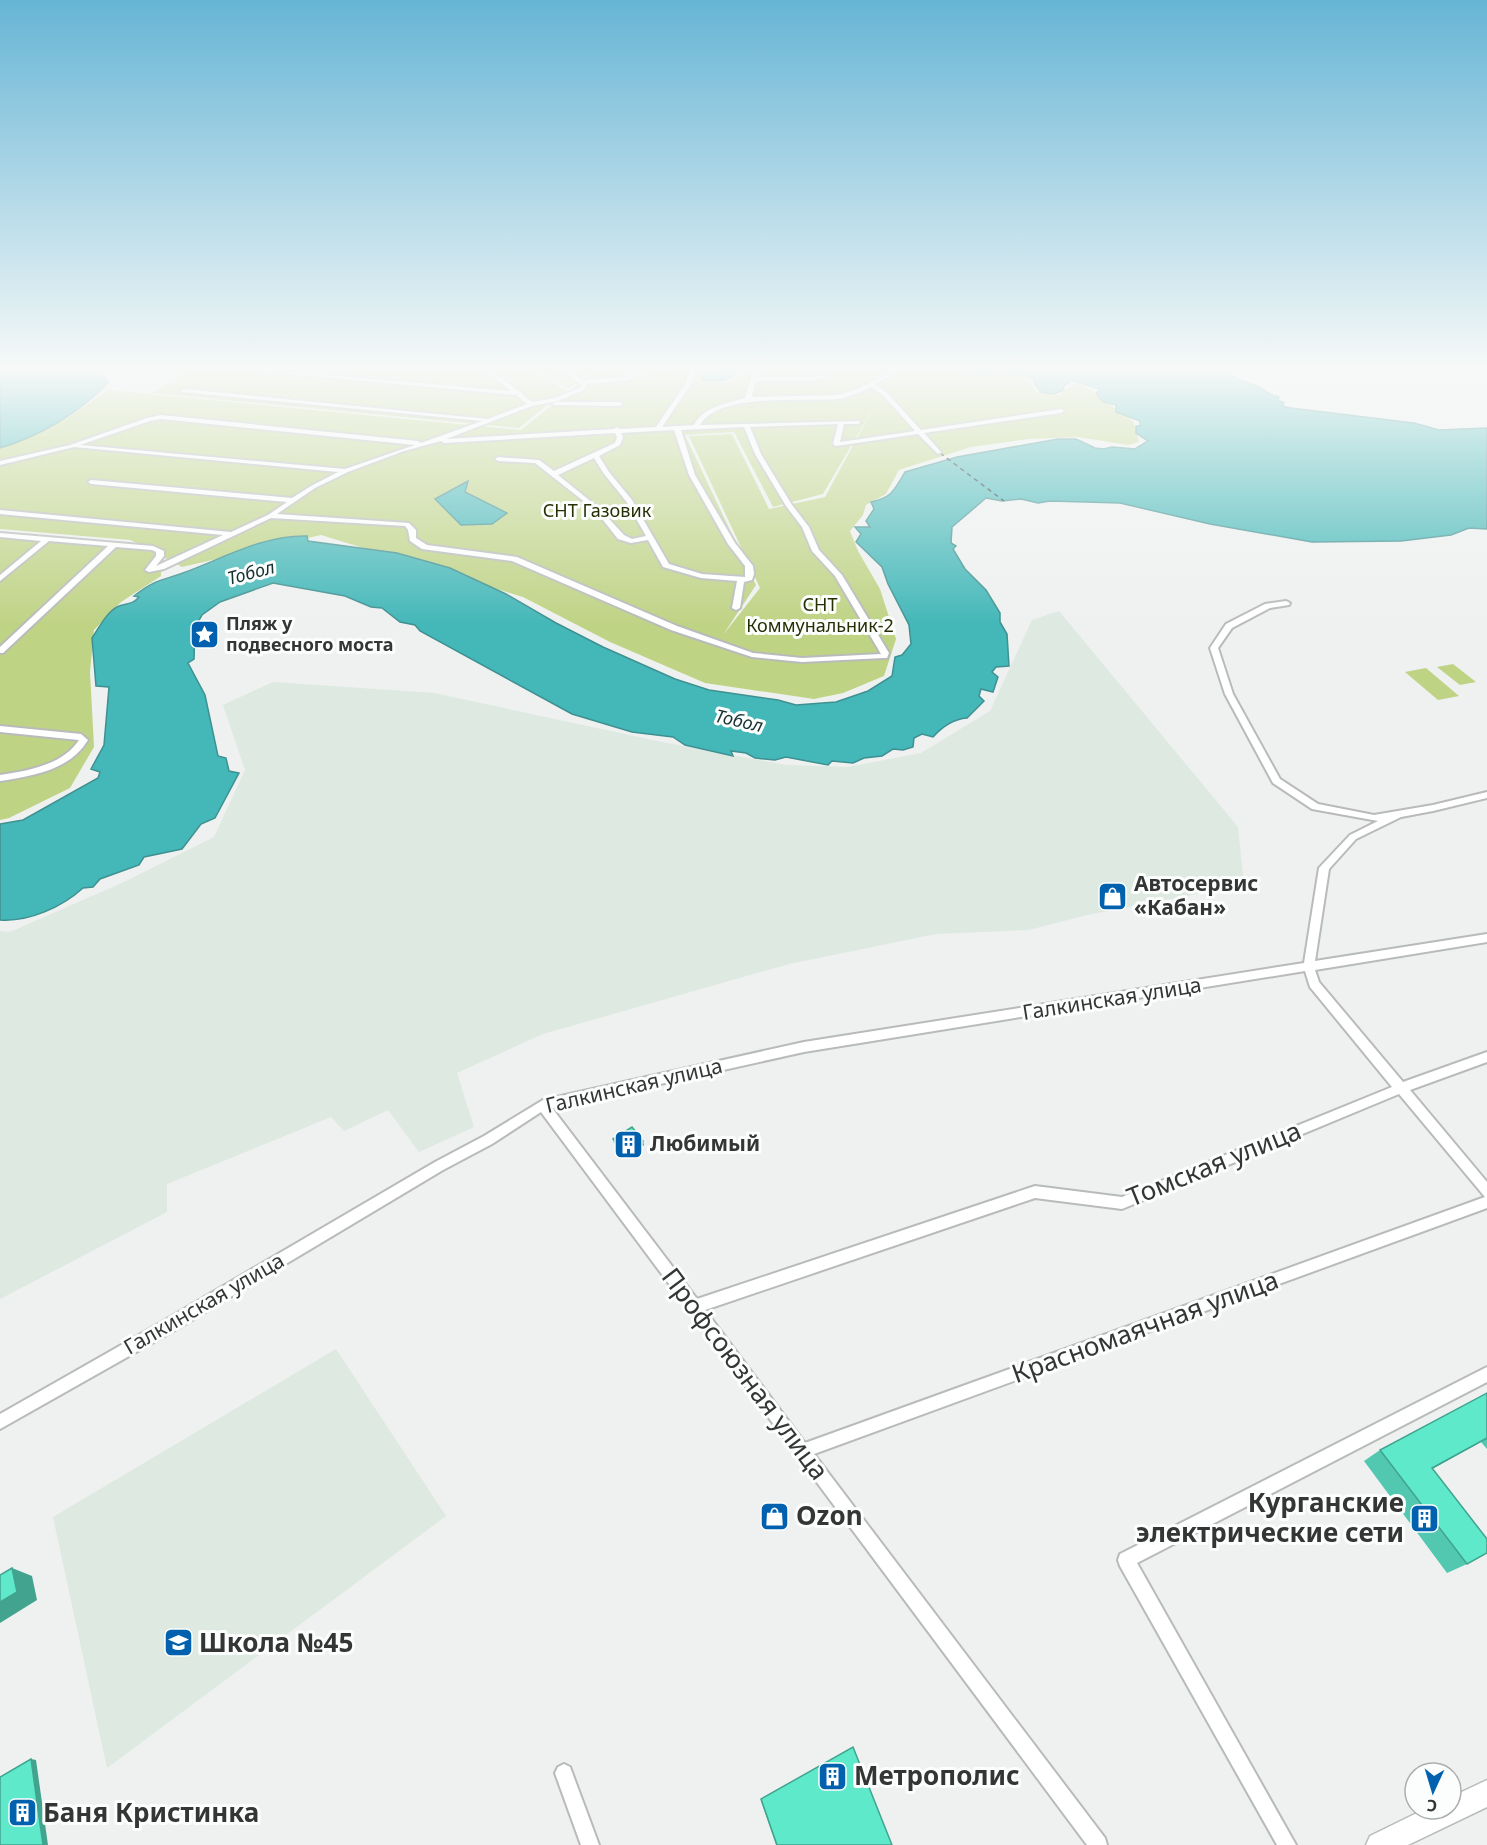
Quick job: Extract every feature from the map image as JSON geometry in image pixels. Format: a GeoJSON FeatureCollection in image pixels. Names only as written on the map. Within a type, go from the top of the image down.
{"type":"FeatureCollection","features":[{"type":"Feature","properties":{"kind":"main road"},"geometry":{"type":"LineString","coordinates":[[1379,1845],[1487,1793]]}},
{"type":"Feature","properties":{"kind":"street"},"geometry":{"type":"LineString","coordinates":[[0,463],[42,453]]}},
{"type":"Feature","properties":{"kind":"street"},"geometry":{"type":"LineString","coordinates":[[150,453],[346,471]]}},
{"type":"Feature","properties":{"kind":"street"},"geometry":{"type":"LineString","coordinates":[[0,535],[115,544],[160,551],[160,556],[149,570],[154,570],[270,516],[293,500],[346,471],[396,453]]}},
{"type":"Feature","properties":{"kind":"street"},"geometry":{"type":"LineString","coordinates":[[554,474],[600,453]]}},
{"type":"Feature","properties":{"kind":"street"},"geometry":{"type":"LineString","coordinates":[[596,455],[606,473],[629,500],[666,565],[701,576],[749,580],[750,571],[692,475],[685,453]]}},
{"type":"Feature","properties":{"kind":"street"},"geometry":{"type":"LineString","coordinates":[[270,516],[407,524],[412,530],[413,539],[425,547],[514,559],[674,628],[752,655],[801,660],[885,656],[838,575],[816,551],[805,527],[778,489],[758,453]]}},
{"type":"Feature","properties":{"kind":"street"},"geometry":{"type":"LineString","coordinates":[[498,459],[535,460],[597,509],[621,537],[631,541],[649,538]]}},
{"type":"Feature","properties":{"kind":"street"},"geometry":{"type":"LineString","coordinates":[[91,482],[293,500]]}},
{"type":"Feature","properties":{"kind":"street"},"geometry":{"type":"LineString","coordinates":[[0,512],[234,534]]}},
{"type":"Feature","properties":{"kind":"street"},"geometry":{"type":"LineString","coordinates":[[0,579],[47,539]]}},
{"type":"Feature","properties":{"kind":"street"},"geometry":{"type":"LineString","coordinates":[[0,651],[115,544]]}},
{"type":"Feature","properties":{"kind":"street"},"geometry":{"type":"LineString","coordinates":[[736,608],[741,580]]}},
{"type":"Feature","properties":{"kind":"street"},"geometry":{"type":"LineString","coordinates":[[1286,603],[1268,606],[1229,626],[1214,648],[1229,694],[1276,781],[1315,807],[1374,818],[1487,795]]}},
{"type":"Feature","properties":{"kind":"street"},"geometry":{"type":"LineString","coordinates":[[0,729],[81,737],[84,740],[77,752],[62,761],[29,772],[0,778]]}},
{"type":"Feature","properties":{"kind":"street"},"geometry":{"type":"LineString","coordinates":[[1397,815],[1353,837],[1324,868],[1309,968],[1314,984],[1487,1192]]}},
{"type":"Feature","properties":{"kind":"street","name":"Галкинская улица"},"geometry":{"type":"LineString","coordinates":[[0,1422],[172,1324],[439,1166],[488,1140],[543,1105],[804,1047],[1487,938]]}},
{"type":"Feature","properties":{"kind":"street","name":"Томская улица"},"geometry":{"type":"LineString","coordinates":[[695,1306],[1035,1192],[1122,1203],[1399,1089],[1487,1057]]}},
{"type":"Feature","properties":{"kind":"street","name":"Профсоюзная улица"},"geometry":{"type":"LineString","coordinates":[[543,1105],[1098,1845]]}},
{"type":"Feature","properties":{"kind":"street","name":"Красномаячная улица"},"geometry":{"type":"LineString","coordinates":[[803,1450],[1487,1202]]}},
{"type":"Feature","properties":{"kind":"street"},"geometry":{"type":"LineString","coordinates":[[1287,1845],[1126,1560],[1487,1374]]}},
{"type":"Feature","properties":{"kind":"street"},"geometry":{"type":"LineString","coordinates":[[564,1773],[590,1845]]}},
{"type":"Feature","properties":{"kind":"shaded area"},"geometry":{"type":"Polygon","coordinates":[[[1059,611],[1238,827],[1244,885],[1087,915],[1029,930],[936,934],[789,964],[543,1034],[457,1073],[474,1127],[419,1152],[388,1110],[344,1131],[331,1117],[167,1184],[167,1212],[0,1299],[0,931],[10,932],[124,882],[214,837],[245,770],[223,705],[273,682],[434,693],[662,742],[786,765],[848,767],[921,753],[990,711],[1032,620],[1059,611]]]}},
{"type":"Feature","properties":{"kind":"shaded area","name":"Школа №45"},"geometry":{"type":"Polygon","coordinates":[[[336,1349],[446,1516],[107,1768],[53,1517],[336,1349]]]}},
{"type":"Feature","properties":{"kind":"green space","name":"СНТ Газовик"},"geometry":{"type":"Polygon","coordinates":[[[0,453],[694,453],[756,585],[723,635],[760,588],[697,453],[741,453],[769,509],[825,497],[849,453],[952,453],[899,470],[886,494],[866,505],[863,515],[850,531],[858,551],[880,589],[896,639],[884,676],[843,693],[814,699],[705,683],[610,642],[523,597],[321,535],[182,567],[162,556],[161,576],[121,602],[94,630],[90,672],[94,747],[70,788],[9,818],[0,820],[0,533],[141,545],[130,540],[0,529],[0,453]]]}},
{"type":"Feature","properties":{"kind":"green space","name":"СНТ Газовик"},"geometry":{"type":"Polygon","coordinates":[[[745,453],[847,453],[823,494],[773,507],[745,453]]]}},
{"type":"Feature","properties":{"kind":"green space"},"geometry":{"type":"Polygon","coordinates":[[[1453,664],[1476,682],[1460,685],[1437,667],[1453,664]]]}},
{"type":"Feature","properties":{"kind":"green space"},"geometry":{"type":"Polygon","coordinates":[[[1426,668],[1459,696],[1438,700],[1405,672],[1426,668]]]}},
{"type":"Feature","properties":{"kind":"water","name":"Тобол"},"geometry":{"type":"Polygon","coordinates":[[[979,453],[1487,453],[1487,529],[1469,528],[1451,535],[1401,541],[1312,542],[1210,524],[1120,503],[1050,501],[1038,503],[1021,499],[1002,501],[986,498],[952,527],[951,543],[956,546],[953,549],[965,569],[986,590],[1000,613],[1000,622],[1007,634],[1009,666],[996,667],[992,672],[998,677],[993,692],[981,689],[979,696],[984,701],[967,718],[948,724],[933,737],[922,734],[914,738],[913,747],[903,750],[893,749],[882,756],[864,758],[853,763],[832,761],[828,765],[786,757],[775,760],[755,758],[746,753],[731,751],[733,756],[685,745],[673,737],[632,732],[572,714],[420,631],[415,625],[400,622],[382,608],[371,607],[345,596],[273,583],[220,602],[202,615],[195,627],[194,659],[188,663],[205,695],[218,756],[226,758],[229,771],[239,773],[215,818],[201,824],[182,849],[144,857],[139,865],[100,879],[93,887],[83,888],[44,912],[22,919],[0,920],[0,824],[23,820],[98,778],[100,772],[91,769],[104,745],[109,687],[96,686],[92,638],[109,613],[117,607],[137,600],[139,597],[134,596],[152,584],[259,543],[307,536],[308,541],[397,553],[450,568],[506,594],[603,647],[675,679],[709,690],[778,700],[796,705],[836,702],[868,691],[892,676],[895,657],[902,655],[911,644],[909,625],[882,567],[856,542],[861,534],[855,527],[870,527],[866,521],[874,509],[871,502],[889,495],[905,472],[979,453]]]}},
{"type":"Feature","properties":{"kind":"water"},"geometry":{"type":"Polygon","coordinates":[[[468,481],[465,492],[507,513],[492,524],[461,525],[435,499],[468,481]]]}},
{"type":"Feature","properties":{"kind":"building","name":"Любимый"},"geometry":{"type":"Polygon","coordinates":[[[632,1127],[643,1141],[625,1153],[613,1139],[632,1127]]]}},
{"type":"Feature","properties":{"kind":"building","name":"Курганские электрические сети"},"geometry":{"type":"Polygon","coordinates":[[[1487,1393],[1487,1438],[1432,1468],[1487,1539],[1487,1553],[1467,1564],[1380,1450],[1487,1393]]]}},
{"type":"Feature","properties":{"kind":"building"},"geometry":{"type":"Polygon","coordinates":[[[12,1568],[17,1592],[0,1602],[0,1575],[12,1568]]]}},
{"type":"Feature","properties":{"kind":"building","name":"Метрополис"},"geometry":{"type":"Polygon","coordinates":[[[853,1747],[892,1845],[777,1845],[761,1799],[853,1747]]]}},
{"type":"Feature","properties":{"kind":"building","name":"Баня Кристинка"},"geometry":{"type":"Polygon","coordinates":[[[31,1759],[43,1845],[0,1845],[0,1777],[31,1759]]]}},
{"type":"Feature","properties":{"kind":"ferry route"},"geometry":{"type":"LineString","coordinates":[[940,453],[1004,501]]}},
{"type":"Feature","properties":{"kind":"place","name":"Пляж у подвесного моста"},"geometry":{"type":"Point","coordinates":[205,634]}},
{"type":"Feature","properties":{"kind":"place","name":"Автосервис «Кабан»"},"geometry":{"type":"Point","coordinates":[1113,896]}},
{"type":"Feature","properties":{"kind":"place","name":"Любимый"},"geometry":{"type":"Point","coordinates":[629,1144]}},
{"type":"Feature","properties":{"kind":"place","name":"Ozon"},"geometry":{"type":"Point","coordinates":[775,1516]}},
{"type":"Feature","properties":{"kind":"place","name":"Курганские электрические сети"},"geometry":{"type":"Point","coordinates":[1425,1518]}},
{"type":"Feature","properties":{"kind":"place","name":"Школа №45"},"geometry":{"type":"Point","coordinates":[178,1643]}},
{"type":"Feature","properties":{"kind":"place","name":"Метрополис"},"geometry":{"type":"Point","coordinates":[833,1776]}},
{"type":"Feature","properties":{"kind":"place","name":"Баня Кристинка"},"geometry":{"type":"Point","coordinates":[22,1813]}},
{"type":"Feature","properties":{"kind":"park label","name":"СНТ Коммунальник-2"},"geometry":{"type":"Point","coordinates":[820,615]}}]}
